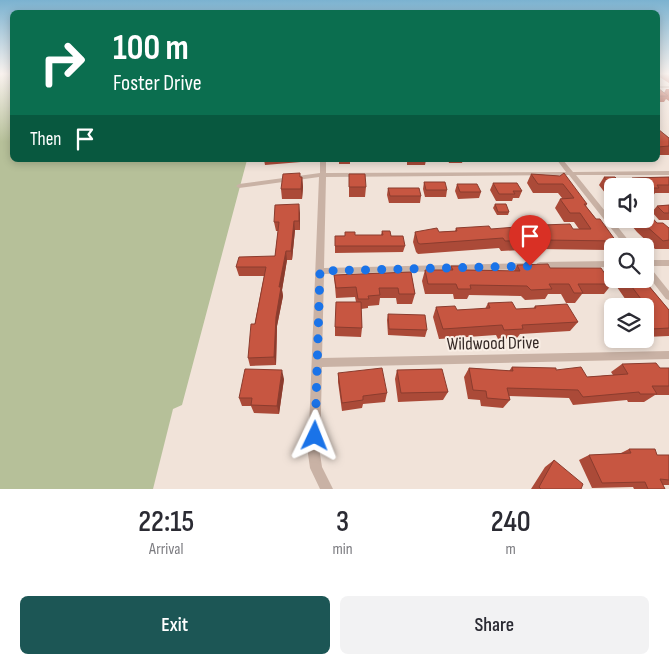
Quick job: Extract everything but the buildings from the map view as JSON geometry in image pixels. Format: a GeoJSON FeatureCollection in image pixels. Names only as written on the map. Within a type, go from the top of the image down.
{"type":"FeatureCollection","features":[{"type":"Feature","properties":{"kind":"street"},"geometry":{"type":"LineString","coordinates":[[322,162],[314,454],[316,468],[327,489]]}},
{"type":"Feature","properties":{"kind":"street"},"geometry":{"type":"LineString","coordinates":[[562,162],[623,238]]}},
{"type":"Feature","properties":{"kind":"street"},"geometry":{"type":"LineString","coordinates":[[239,186],[322,175],[669,173]]}},
{"type":"Feature","properties":{"kind":"street"},"geometry":{"type":"LineString","coordinates":[[654,264],[669,263]]}},
{"type":"Feature","properties":{"kind":"street"},"geometry":{"type":"LineString","coordinates":[[320,271],[604,264]]}},
{"type":"Feature","properties":{"kind":"street"},"geometry":{"type":"LineString","coordinates":[[654,277],[669,296]]}},
{"type":"Feature","properties":{"kind":"street","name":"Wildwood Drive"},"geometry":{"type":"LineString","coordinates":[[317,363],[669,355]]}},
{"type":"Feature","properties":{"kind":"green space"},"geometry":{"type":"Polygon","coordinates":[[[0,97],[10,97],[10,162],[246,162],[182,405],[173,409],[153,489],[0,489],[0,97]]]}},
{"type":"Feature","properties":{"kind":"route"},"geometry":{"type":"LineString","coordinates":[[315,436],[320,271],[530,266]]}}]}
